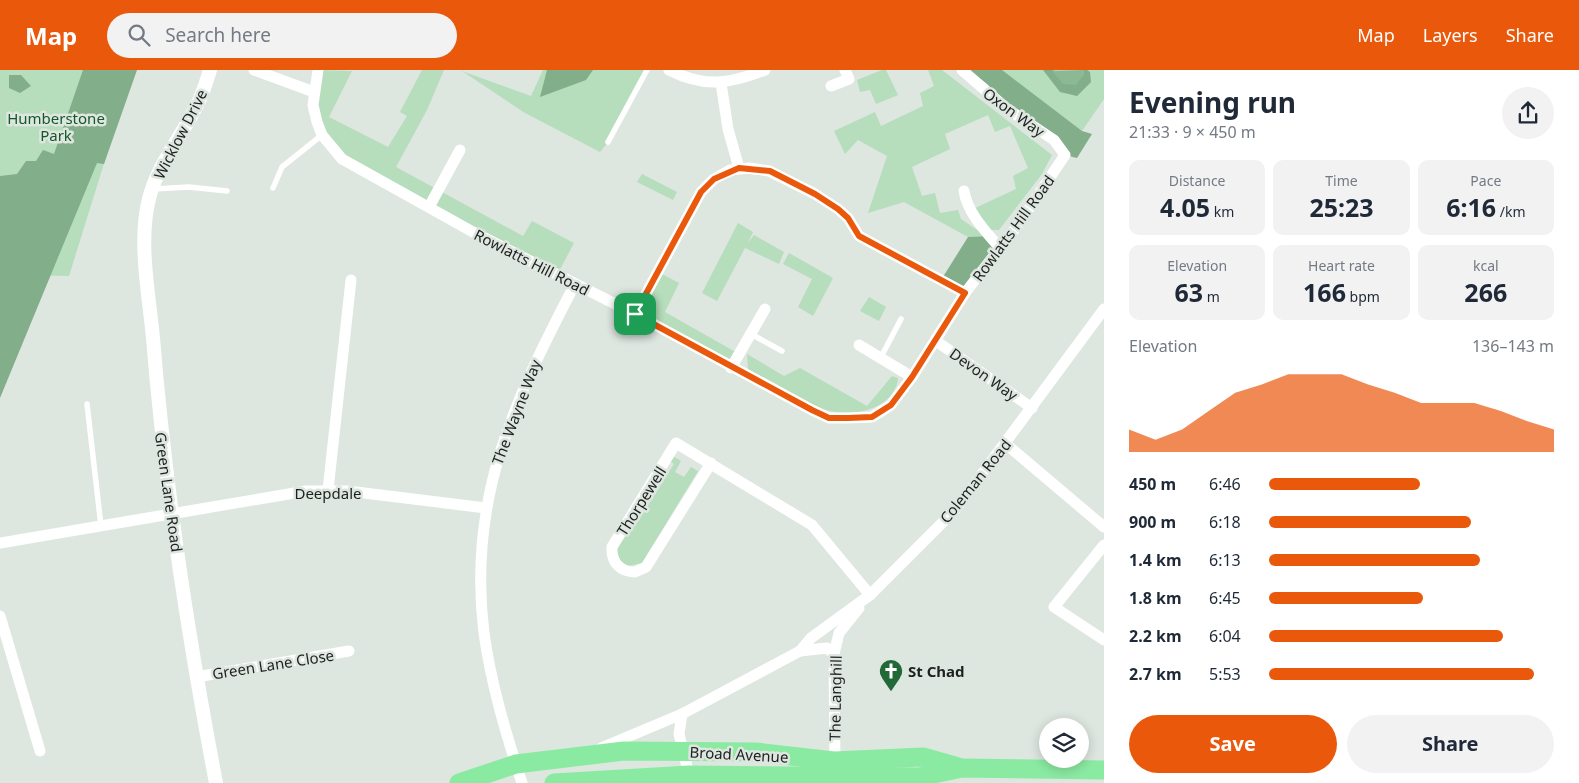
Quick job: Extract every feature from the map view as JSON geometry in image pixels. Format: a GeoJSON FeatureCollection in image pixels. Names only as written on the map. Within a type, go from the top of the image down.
{"type":"FeatureCollection","features":[{"type":"Feature","properties":{"kind":"highway","name":"Broad Avenue"},"geometry":{"type":"LineString","coordinates":[[516,764],[624,751],[756,752],[835,774]]}},
{"type":"Feature","properties":{"kind":"highway","name":"Broad Avenue"},"geometry":{"type":"LineString","coordinates":[[554,783],[689,775],[835,774],[922,757],[962,768],[1104,770]]}},
{"type":"Feature","properties":{"kind":"highway"},"geometry":{"type":"LineString","coordinates":[[459,783],[516,764]]}},
{"type":"Feature","properties":{"kind":"street","name":"Wicklow Drive"},"geometry":{"type":"LineString","coordinates":[[151,194],[160,170],[198,104],[210,70]]}},
{"type":"Feature","properties":{"kind":"street"},"geometry":{"type":"LineString","coordinates":[[254,70],[314,92]]}},
{"type":"Feature","properties":{"kind":"street","name":"Rowlatts Hill Road"},"geometry":{"type":"LineString","coordinates":[[318,70],[313,105],[322,135],[342,159],[472,232],[635,314],[731,368],[829,418],[872,417],[891,405],[936,341],[965,293],[1020,222],[1065,155]]}},
{"type":"Feature","properties":{"kind":"street"},"geometry":{"type":"LineString","coordinates":[[669,70],[699,81],[721,83],[742,79],[765,70]]}},
{"type":"Feature","properties":{"kind":"street"},"geometry":{"type":"LineString","coordinates":[[831,86],[849,79],[845,70]]}},
{"type":"Feature","properties":{"kind":"street","name":"Oxon Way"},"geometry":{"type":"LineString","coordinates":[[962,70],[1006,108],[1054,140],[1065,155]]}},
{"type":"Feature","properties":{"kind":"street"},"geometry":{"type":"LineString","coordinates":[[721,83],[728,130],[739,168]]}},
{"type":"Feature","properties":{"kind":"street"},"geometry":{"type":"LineString","coordinates":[[429,207],[460,150]]}},
{"type":"Feature","properties":{"kind":"street"},"geometry":{"type":"LineString","coordinates":[[635,314],[688,215],[707,185],[722,174],[739,168],[770,171],[815,194],[848,218],[859,236],[965,293]]}},
{"type":"Feature","properties":{"kind":"street"},"geometry":{"type":"LineString","coordinates":[[964,192],[966,201],[974,214],[999,248]]}},
{"type":"Feature","properties":{"kind":"street","name":"Green Lane Road"},"geometry":{"type":"LineString","coordinates":[[151,194],[145,245],[160,419],[171,514],[196,676],[216,783]]}},
{"type":"Feature","properties":{"kind":"street"},"geometry":{"type":"LineString","coordinates":[[328,490],[351,280]]}},
{"type":"Feature","properties":{"kind":"street","name":"The Wayne Way"},"geometry":{"type":"LineString","coordinates":[[522,783],[495,693],[484,634],[481,560],[486,508],[497,459],[514,412],[529,375],[574,284]]}},
{"type":"Feature","properties":{"kind":"street"},"geometry":{"type":"LineString","coordinates":[[731,368],[765,309]]}},
{"type":"Feature","properties":{"kind":"street","name":"Coleman Road"},"geometry":{"type":"LineString","coordinates":[[584,756],[682,714],[800,651],[811,638],[870,595],[956,509],[1006,444],[1104,309]]}},
{"type":"Feature","properties":{"kind":"street","name":"Devon Way"},"geometry":{"type":"LineString","coordinates":[[936,341],[1032,408]]}},
{"type":"Feature","properties":{"kind":"street"},"geometry":{"type":"LineString","coordinates":[[859,345],[912,377]]}},
{"type":"Feature","properties":{"kind":"street","name":"Thorpewell"},"geometry":{"type":"LineString","coordinates":[[710,463],[646,566],[635,572],[619,567],[613,558],[612,547],[676,443],[710,463],[812,525],[870,595]]}},
{"type":"Feature","properties":{"kind":"street"},"geometry":{"type":"LineString","coordinates":[[1006,444],[1104,527]]}},
{"type":"Feature","properties":{"kind":"street","name":"Deepdale"},"geometry":{"type":"LineString","coordinates":[[0,543],[285,493],[328,490],[486,508]]}},
{"type":"Feature","properties":{"kind":"street"},"geometry":{"type":"LineString","coordinates":[[1104,545],[1054,607],[1104,640]]}},
{"type":"Feature","properties":{"kind":"street","name":"The Langhill"},"geometry":{"type":"LineString","coordinates":[[835,774],[834,654],[839,633],[870,595]]}},
{"type":"Feature","properties":{"kind":"street"},"geometry":{"type":"LineString","coordinates":[[0,616],[40,751]]}},
{"type":"Feature","properties":{"kind":"street","name":"Coleman Road"},"geometry":{"type":"LineString","coordinates":[[800,651],[827,648],[834,654]]}},
{"type":"Feature","properties":{"kind":"street","name":"Green Lane Close"},"geometry":{"type":"LineString","coordinates":[[196,676],[349,651]]}},
{"type":"Feature","properties":{"kind":"street"},"geometry":{"type":"LineString","coordinates":[[682,714],[679,734],[685,752],[689,775]]}},
{"type":"Feature","properties":{"kind":"lane"},"geometry":{"type":"LineString","coordinates":[[608,142],[647,70]]}},
{"type":"Feature","properties":{"kind":"lane"},"geometry":{"type":"LineString","coordinates":[[273,188],[282,167],[322,135]]}},
{"type":"Feature","properties":{"kind":"lane"},"geometry":{"type":"LineString","coordinates":[[151,194],[189,187],[227,191]]}},
{"type":"Feature","properties":{"kind":"lane"},"geometry":{"type":"LineString","coordinates":[[880,357],[900,319]]}},
{"type":"Feature","properties":{"kind":"lane"},"geometry":{"type":"LineString","coordinates":[[751,334],[782,351]]}},
{"type":"Feature","properties":{"kind":"lane"},"geometry":{"type":"LineString","coordinates":[[87,404],[101,526]]}},
{"type":"Feature","properties":{"kind":"green space","name":"Humberstone Park"},"geometry":{"type":"Polygon","coordinates":[[[0,70],[133,70],[69,276],[24,275],[0,328],[0,70]]]}},
{"type":"Feature","properties":{"kind":"green space"},"geometry":{"type":"Polygon","coordinates":[[[318,70],[352,71],[329,117],[388,147],[407,116],[400,112],[422,70],[444,70],[427,110],[396,167],[523,236],[532,221],[574,243],[557,275],[342,159],[322,135],[314,92],[318,70]]]}},
{"type":"Feature","properties":{"kind":"green space"},"geometry":{"type":"Polygon","coordinates":[[[543,70],[647,70],[608,142],[600,152],[525,113],[462,71],[531,96],[543,70]]]}},
{"type":"Feature","properties":{"kind":"green space"},"geometry":{"type":"Polygon","coordinates":[[[886,70],[898,95],[876,104],[870,90],[860,92],[857,80],[886,70]]]}},
{"type":"Feature","properties":{"kind":"green space"},"geometry":{"type":"Polygon","coordinates":[[[928,70],[942,70],[1052,155],[1042,174],[999,230],[990,230],[973,209],[1016,189],[1013,176],[1028,168],[1010,126],[995,132],[988,115],[945,134],[950,149],[912,167],[922,196],[935,193],[940,213],[958,210],[961,219],[986,236],[968,237],[904,202],[868,213],[887,156],[858,140],[845,154],[834,131],[875,112],[881,126],[923,106],[920,93],[934,86],[928,70]]]}},
{"type":"Feature","properties":{"kind":"green space"},"geometry":{"type":"Polygon","coordinates":[[[992,70],[1104,70],[1104,99],[1082,131],[992,70]]]}},
{"type":"Feature","properties":{"kind":"green space"},"geometry":{"type":"Polygon","coordinates":[[[642,174],[677,192],[673,200],[637,182],[642,174]]]}},
{"type":"Feature","properties":{"kind":"green space"},"geometry":{"type":"Polygon","coordinates":[[[738,223],[753,232],[748,243],[754,235],[784,252],[779,264],[745,248],[717,301],[702,293],[738,223]]]}},
{"type":"Feature","properties":{"kind":"green space"},"geometry":{"type":"Polygon","coordinates":[[[789,253],[833,278],[813,316],[798,307],[812,279],[783,264],[789,253]]]}},
{"type":"Feature","properties":{"kind":"green space"},"geometry":{"type":"Polygon","coordinates":[[[662,274],[679,283],[665,312],[739,354],[731,368],[635,314],[662,274]]]}},
{"type":"Feature","properties":{"kind":"green space"},"geometry":{"type":"Polygon","coordinates":[[[869,297],[886,307],[879,321],[860,311],[869,297]]]}},
{"type":"Feature","properties":{"kind":"green space"},"geometry":{"type":"Polygon","coordinates":[[[747,354],[784,376],[800,368],[867,406],[892,376],[898,378],[898,382],[892,393],[879,405],[862,411],[845,413],[828,410],[794,397],[748,370],[747,354]]]}},
{"type":"Feature","properties":{"kind":"green space"},"geometry":{"type":"Polygon","coordinates":[[[673,456],[681,461],[675,472],[684,477],[691,467],[698,471],[642,563],[628,566],[620,561],[616,548],[633,521],[637,523],[674,464],[670,461],[673,456]]]}},
{"type":"Feature","properties":{"kind":"shaded area","name":"Humberstone Park"},"geometry":{"type":"Polygon","coordinates":[[[83,70],[137,70],[104,164],[97,163],[0,398],[0,176],[17,174],[26,161],[36,161],[43,150],[54,154],[83,70]]]}},
{"type":"Feature","properties":{"kind":"shaded area"},"geometry":{"type":"Polygon","coordinates":[[[547,70],[593,70],[586,80],[540,97],[547,70]]]}},
{"type":"Feature","properties":{"kind":"shaded area"},"geometry":{"type":"Polygon","coordinates":[[[968,70],[1002,70],[1082,131],[1092,134],[1077,158],[1065,155],[1006,108],[987,84],[968,70]]]}},
{"type":"Feature","properties":{"kind":"shaded area"},"geometry":{"type":"Polygon","coordinates":[[[1043,70],[1052,70],[1080,78],[1083,76],[1084,70],[1087,70],[1090,72],[1091,82],[1077,96],[1060,92],[1043,70]]]}},
{"type":"Feature","properties":{"kind":"shaded area"},"geometry":{"type":"Polygon","coordinates":[[[1084,70],[1083,76],[1076,85],[1063,84],[1052,71],[1084,70]]]}},
{"type":"Feature","properties":{"kind":"shaded area"},"geometry":{"type":"Polygon","coordinates":[[[9,75],[21,75],[31,86],[20,93],[9,88],[9,75]]]}},
{"type":"Feature","properties":{"kind":"shaded area"},"geometry":{"type":"Polygon","coordinates":[[[989,236],[999,247],[966,292],[941,280],[968,237],[989,236]]]}},
{"type":"Feature","properties":{"kind":"place","name":"St Chad"},"geometry":{"type":"Point","coordinates":[891,692]}},
{"type":"Feature","properties":{"kind":"route"},"geometry":{"type":"LineString","coordinates":[[739,168],[770,171],[815,194],[848,218],[859,236],[965,293],[912,377],[891,405],[872,417],[829,418],[731,368],[635,314],[696,199],[714,179],[730,170],[739,168]]}}]}
